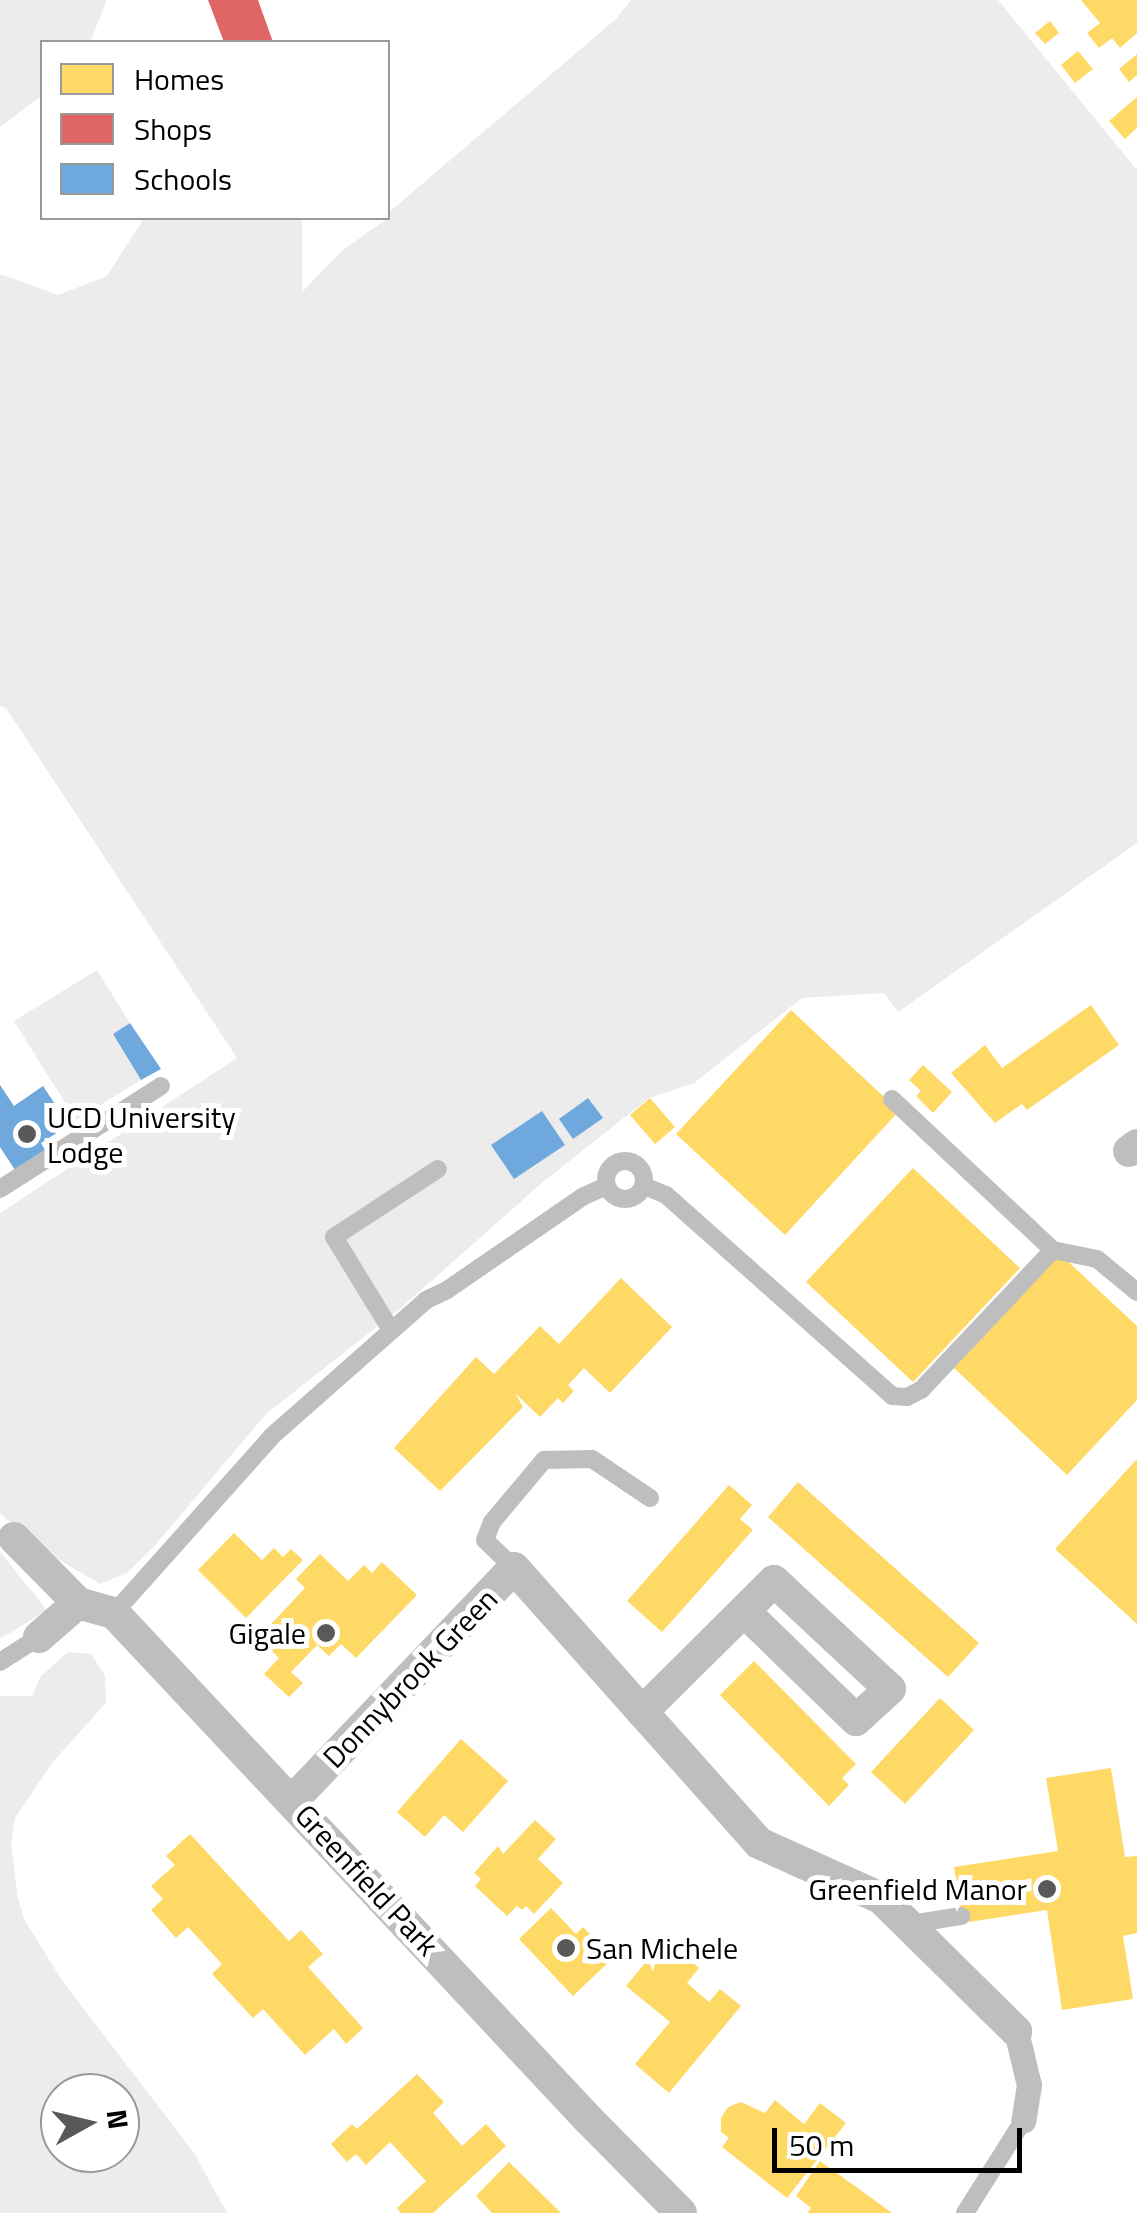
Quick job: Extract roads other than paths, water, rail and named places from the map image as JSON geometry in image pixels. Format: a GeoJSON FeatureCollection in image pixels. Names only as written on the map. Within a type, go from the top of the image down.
{"type":"FeatureCollection","features":[{"type":"Feature","properties":{"kind":"street"},"geometry":{"type":"LineString","coordinates":[[7,1533],[78,1603],[114,1613]]}},
{"type":"Feature","properties":{"kind":"street"},"geometry":{"type":"LineString","coordinates":[[514,1568],[759,1843],[881,1898],[1016,2031],[1029,2085],[1023,2121]]}},
{"type":"Feature","properties":{"kind":"street","name":"Donnybrook Green"},"geometry":{"type":"LineString","coordinates":[[293,1800],[514,1568]]}},
{"type":"Feature","properties":{"kind":"street"},"geometry":{"type":"LineString","coordinates":[[40,1637],[58,1616],[78,1603]]}},
{"type":"Feature","properties":{"kind":"street"},"geometry":{"type":"LineString","coordinates":[[642,1712],[744,1611]]}},
{"type":"Feature","properties":{"kind":"street","name":"Greenfield Park"},"geometry":{"type":"LineString","coordinates":[[114,1613],[566,2096],[681,2213]]}},
{"type":"Feature","properties":{"kind":"lane"},"geometry":{"type":"LineString","coordinates":[[0,1189],[161,1086]]}},
{"type":"Feature","properties":{"kind":"lane"},"geometry":{"type":"LineString","coordinates":[[892,1099],[1052,1250],[1097,1259],[1137,1292]]}},
{"type":"Feature","properties":{"kind":"lane"},"geometry":{"type":"LineString","coordinates":[[628,1160],[643,1172],[644,1186],[636,1196],[624,1200],[606,1186],[610,1168],[628,1160]]}},
{"type":"Feature","properties":{"kind":"lane"},"geometry":{"type":"LineString","coordinates":[[391,1330],[334,1237],[438,1169]]}},
{"type":"Feature","properties":{"kind":"lane"},"geometry":{"type":"LineString","coordinates":[[114,1613],[272,1436],[391,1330],[426,1300],[447,1290],[584,1196],[606,1186]]}},
{"type":"Feature","properties":{"kind":"lane"},"geometry":{"type":"LineString","coordinates":[[644,1186],[666,1195],[892,1396],[907,1397],[921,1390],[1052,1250]]}},
{"type":"Feature","properties":{"kind":"lane","name":"Donnybrook Green"},"geometry":{"type":"LineString","coordinates":[[514,1568],[485,1540],[492,1522],[544,1460],[592,1459],[650,1498]]}},
{"type":"Feature","properties":{"kind":"lane"},"geometry":{"type":"LineString","coordinates":[[0,1662],[40,1637]]}},
{"type":"Feature","properties":{"kind":"lane"},"geometry":{"type":"LineString","coordinates":[[911,1924],[961,1916]]}},
{"type":"Feature","properties":{"kind":"lane"},"geometry":{"type":"LineString","coordinates":[[965,2213],[1023,2121]]}},
{"type":"Feature","properties":{"kind":"place","name":"UCD University Lodge"},"geometry":{"type":"Point","coordinates":[27,1134]}},
{"type":"Feature","properties":{"kind":"place","name":"Gigale"},"geometry":{"type":"Point","coordinates":[326,1633]}},
{"type":"Feature","properties":{"kind":"place","name":"Greenfield Manor"},"geometry":{"type":"Point","coordinates":[1047,1889]}},
{"type":"Feature","properties":{"kind":"place","name":"San Michele"},"geometry":{"type":"Point","coordinates":[566,1948]}}]}
